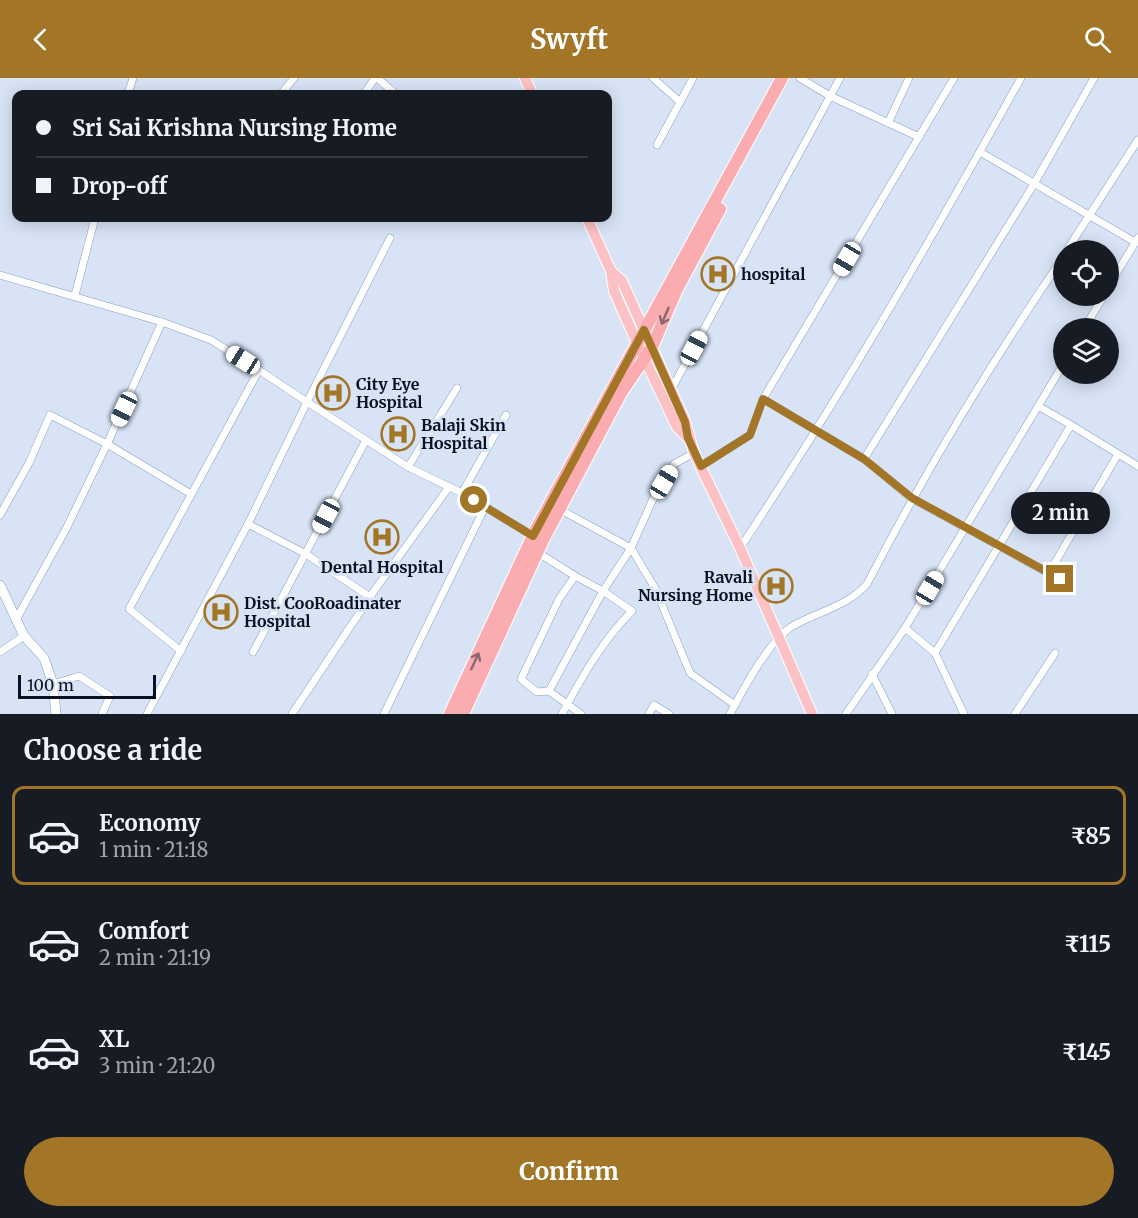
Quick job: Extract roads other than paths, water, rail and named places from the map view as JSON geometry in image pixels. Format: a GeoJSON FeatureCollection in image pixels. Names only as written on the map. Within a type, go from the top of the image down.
{"type":"FeatureCollection","features":[{"type":"Feature","properties":{"kind":"highway"},"geometry":{"type":"LineString","coordinates":[[450,714],[533,536],[782,78]]}},
{"type":"Feature","properties":{"kind":"highway"},"geometry":{"type":"LineString","coordinates":[[463,714],[559,509],[621,393],[652,347],[677,289],[790,78]]}},
{"type":"Feature","properties":{"kind":"main road"},"geometry":{"type":"LineString","coordinates":[[589,222],[611,271],[614,291],[644,359],[677,427],[688,438]]}},
{"type":"Feature","properties":{"kind":"main road"},"geometry":{"type":"LineString","coordinates":[[611,271],[622,281],[652,347],[685,422],[694,453],[740,548],[812,714]]}},
{"type":"Feature","properties":{"kind":"street"},"geometry":{"type":"LineString","coordinates":[[284,90],[294,78]]}},
{"type":"Feature","properties":{"kind":"street"},"geometry":{"type":"LineString","coordinates":[[376,78],[391,90]]}},
{"type":"Feature","properties":{"kind":"street"},"geometry":{"type":"LineString","coordinates":[[653,78],[680,102]]}},
{"type":"Feature","properties":{"kind":"street"},"geometry":{"type":"LineString","coordinates":[[657,145],[693,78]]}},
{"type":"Feature","properties":{"kind":"street"},"geometry":{"type":"LineString","coordinates":[[800,78],[830,96],[919,137]]}},
{"type":"Feature","properties":{"kind":"street"},"geometry":{"type":"LineString","coordinates":[[671,390],[840,78]]}},
{"type":"Feature","properties":{"kind":"street"},"geometry":{"type":"LineString","coordinates":[[888,123],[909,78]]}},
{"type":"Feature","properties":{"kind":"street"},"geometry":{"type":"LineString","coordinates":[[701,466],[750,435],[763,399],[954,78]]}},
{"type":"Feature","properties":{"kind":"street"},"geometry":{"type":"LineString","coordinates":[[740,548],[817,432],[980,152],[1020,78]]}},
{"type":"Feature","properties":{"kind":"street"},"geometry":{"type":"LineString","coordinates":[[864,459],[1034,184],[1094,78]]}},
{"type":"Feature","properties":{"kind":"street"},"geometry":{"type":"LineString","coordinates":[[1074,240],[1138,140]]}},
{"type":"Feature","properties":{"kind":"street"},"geometry":{"type":"LineString","coordinates":[[980,152],[1090,217],[1137,240],[1119,269]]}},
{"type":"Feature","properties":{"kind":"street"},"geometry":{"type":"LineString","coordinates":[[75,295],[94,222]]}},
{"type":"Feature","properties":{"kind":"street"},"geometry":{"type":"LineString","coordinates":[[147,714],[248,524],[390,238]]}},
{"type":"Feature","properties":{"kind":"street"},"geometry":{"type":"LineString","coordinates":[[730,714],[778,638],[791,628],[856,596],[867,584],[912,498],[1009,336],[1053,272]]}},
{"type":"Feature","properties":{"kind":"street"},"geometry":{"type":"LineString","coordinates":[[0,275],[75,295],[162,322],[210,340],[408,467],[462,493],[533,536]]}},
{"type":"Feature","properties":{"kind":"street"},"geometry":{"type":"LineString","coordinates":[[17,618],[67,528],[162,322]]}},
{"type":"Feature","properties":{"kind":"street"},"geometry":{"type":"LineString","coordinates":[[181,651],[129,609],[259,370]]}},
{"type":"Feature","properties":{"kind":"street"},"geometry":{"type":"LineString","coordinates":[[846,714],[905,628],[1053,381]]}},
{"type":"Feature","properties":{"kind":"street"},"geometry":{"type":"LineString","coordinates":[[408,467],[457,388]]}},
{"type":"Feature","properties":{"kind":"street"},"geometry":{"type":"LineString","coordinates":[[763,399],[864,459],[912,498],[967,526],[1070,585]]}},
{"type":"Feature","properties":{"kind":"street"},"geometry":{"type":"LineString","coordinates":[[1038,406],[1138,466]]}},
{"type":"Feature","properties":{"kind":"street"},"geometry":{"type":"LineString","coordinates":[[0,515],[29,463],[50,415],[107,444],[191,494]]}},
{"type":"Feature","properties":{"kind":"street"},"geometry":{"type":"LineString","coordinates":[[462,493],[506,415]]}},
{"type":"Feature","properties":{"kind":"street"},"geometry":{"type":"LineString","coordinates":[[935,653],[1071,425]]}},
{"type":"Feature","properties":{"kind":"street"},"geometry":{"type":"LineString","coordinates":[[253,652],[366,440]]}},
{"type":"Feature","properties":{"kind":"street"},"geometry":{"type":"LineString","coordinates":[[549,691],[603,591],[631,548],[653,499],[674,464],[694,453]]}},
{"type":"Feature","properties":{"kind":"street"},"geometry":{"type":"LineString","coordinates":[[1049,573],[1118,454]]}},
{"type":"Feature","properties":{"kind":"street"},"geometry":{"type":"LineString","coordinates":[[292,714],[369,597],[448,487]]}},
{"type":"Feature","properties":{"kind":"street"},"geometry":{"type":"LineString","coordinates":[[384,714],[486,507]]}},
{"type":"Feature","properties":{"kind":"street"},"geometry":{"type":"LineString","coordinates":[[559,509],[631,548],[656,590],[690,673],[735,705]]}},
{"type":"Feature","properties":{"kind":"street"},"geometry":{"type":"LineString","coordinates":[[248,524],[306,554],[369,597]]}},
{"type":"Feature","properties":{"kind":"street"},"geometry":{"type":"LineString","coordinates":[[537,552],[632,610],[618,625],[575,685],[562,714]]}},
{"type":"Feature","properties":{"kind":"street"},"geometry":{"type":"LineString","coordinates":[[575,576],[559,599],[521,679],[537,692],[549,691],[581,714]]}},
{"type":"Feature","properties":{"kind":"street"},"geometry":{"type":"LineString","coordinates":[[0,585],[24,636],[44,658],[53,684],[56,714]]}},
{"type":"Feature","properties":{"kind":"street"},"geometry":{"type":"LineString","coordinates":[[905,628],[935,653],[964,714]]}},
{"type":"Feature","properties":{"kind":"street"},"geometry":{"type":"LineString","coordinates":[[0,652],[24,636]]}},
{"type":"Feature","properties":{"kind":"street"},"geometry":{"type":"LineString","coordinates":[[1016,714],[1055,653]]}},
{"type":"Feature","properties":{"kind":"street"},"geometry":{"type":"LineString","coordinates":[[872,674],[892,714]]}},
{"type":"Feature","properties":{"kind":"street"},"geometry":{"type":"LineString","coordinates":[[53,684],[79,676],[110,696],[102,714]]}},
{"type":"Feature","properties":{"kind":"street"},"geometry":{"type":"LineString","coordinates":[[649,714],[654,705],[669,714]]}},
{"type":"Feature","properties":{"kind":"place","name":"hospital"},"geometry":{"type":"Point","coordinates":[718,274]}},
{"type":"Feature","properties":{"kind":"place","name":"City Eye Hospital"},"geometry":{"type":"Point","coordinates":[333,393]}},
{"type":"Feature","properties":{"kind":"place","name":"Balaji Skin Hospital"},"geometry":{"type":"Point","coordinates":[398,434]}},
{"type":"Feature","properties":{"kind":"place","name":"Dental Hospital"},"geometry":{"type":"Point","coordinates":[382,537]}},
{"type":"Feature","properties":{"kind":"place","name":"Ravali Nursing Home"},"geometry":{"type":"Point","coordinates":[776,586]}},
{"type":"Feature","properties":{"kind":"place","name":"Dist. CooRoadinater Hospital"},"geometry":{"type":"Point","coordinates":[221,612]}}]}
